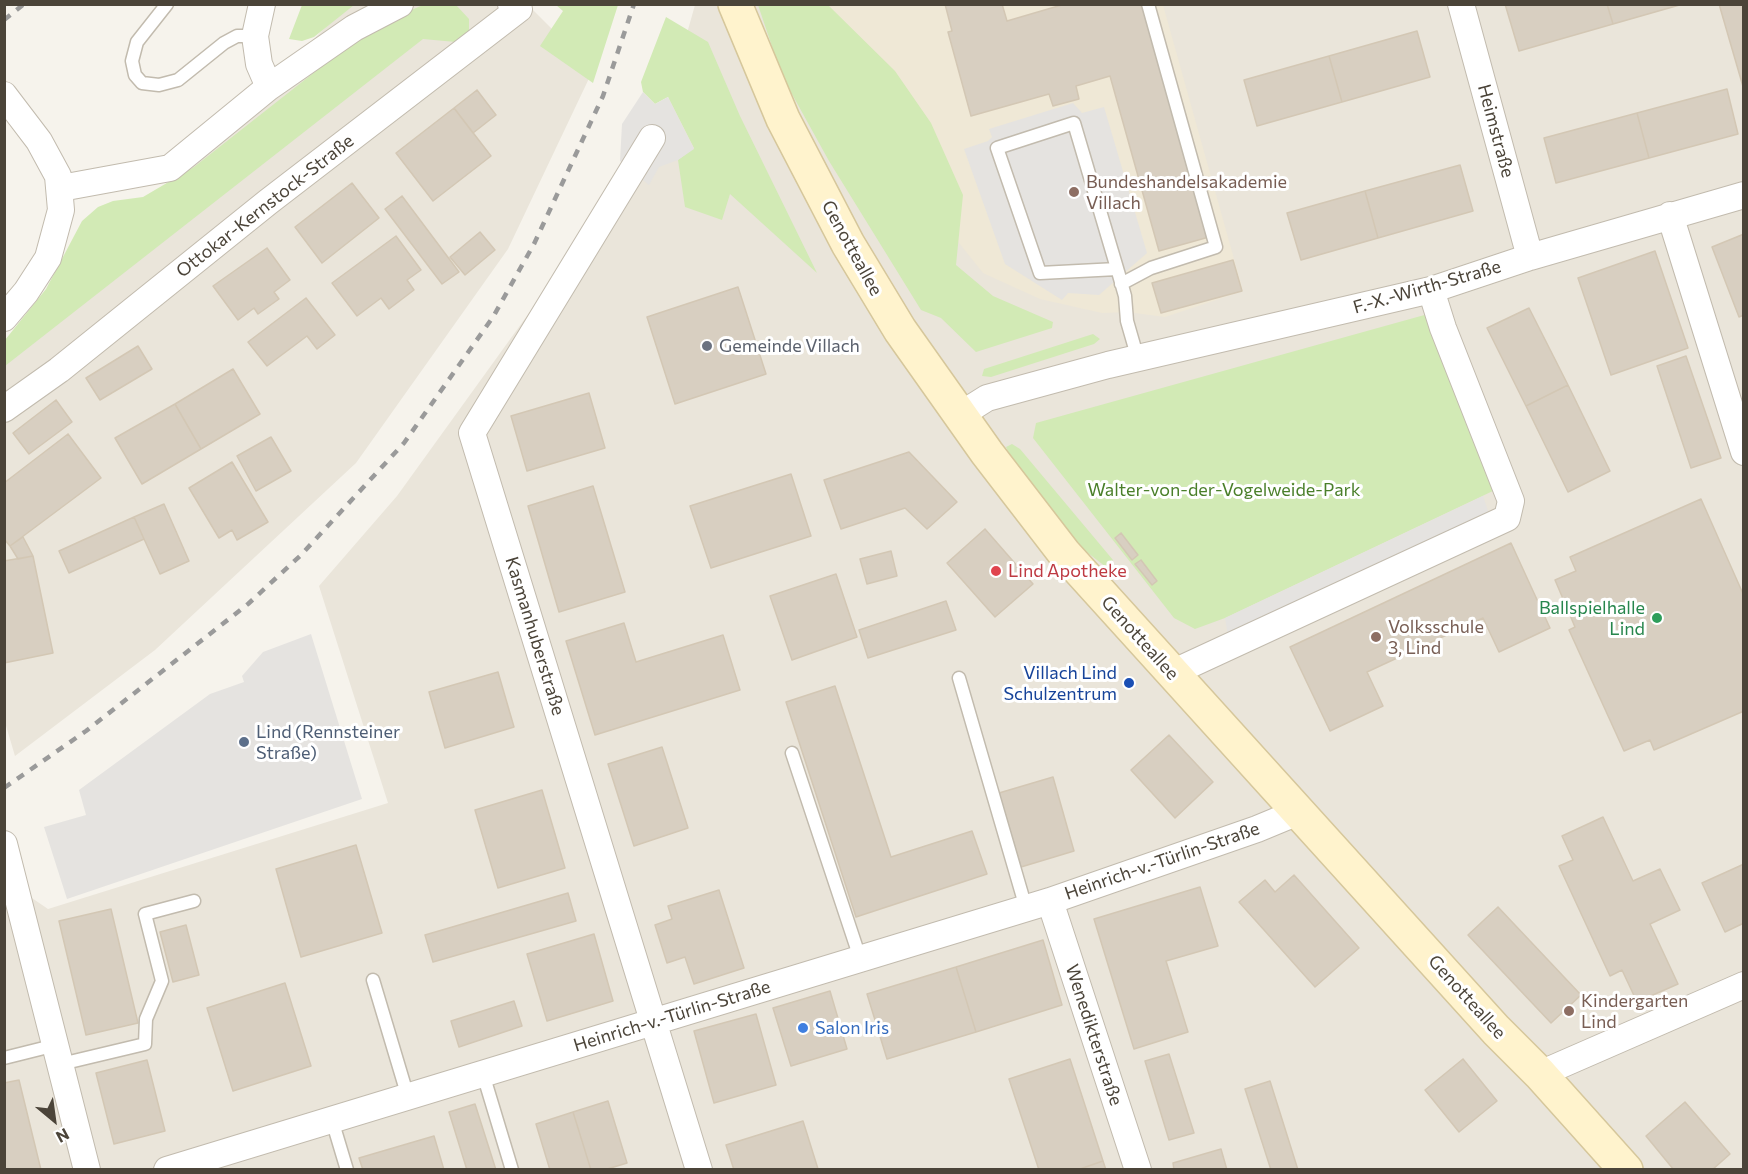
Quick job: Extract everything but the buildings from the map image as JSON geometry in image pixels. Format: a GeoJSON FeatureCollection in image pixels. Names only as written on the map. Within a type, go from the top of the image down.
{"type":"FeatureCollection","features":[{"type":"Feature","properties":{"kind":"main road","name":"Genotteallee"},"geometry":{"type":"LineString","coordinates":[[735,4],[783,119],[848,244],[900,330],[1064,553],[1496,1030],[1540,1074],[1626,1170]]}},
{"type":"Feature","properties":{"kind":"street"},"geometry":{"type":"LineString","coordinates":[[262,4],[255,36],[259,64],[269,87]]}},
{"type":"Feature","properties":{"kind":"street"},"geometry":{"type":"LineString","coordinates":[[61,188],[170,168],[269,87],[354,28],[400,4]]}},
{"type":"Feature","properties":{"kind":"street","name":"Ottokar-Kernstock-Straße"},"geometry":{"type":"LineString","coordinates":[[4,409],[59,370],[268,202],[519,9],[511,4]]}},
{"type":"Feature","properties":{"kind":"street","name":"Heimstraße"},"geometry":{"type":"LineString","coordinates":[[1461,4],[1530,257]]}},
{"type":"Feature","properties":{"kind":"street"},"geometry":{"type":"LineString","coordinates":[[4,95],[39,141],[58,176],[61,188],[61,210],[48,258],[4,318]]}},
{"type":"Feature","properties":{"kind":"street","name":"Kasmanhuberstraße"},"geometry":{"type":"LineString","coordinates":[[652,138],[472,434],[699,1170]]}},
{"type":"Feature","properties":{"kind":"street","name":"F.-X.-Wirth-Straße"},"geometry":{"type":"LineString","coordinates":[[960,414],[987,398],[1108,365],[1431,290],[1530,257],[1743,195]]}},
{"type":"Feature","properties":{"kind":"street"},"geometry":{"type":"LineString","coordinates":[[1670,215],[1743,453]]}},
{"type":"Feature","properties":{"kind":"street"},"geometry":{"type":"LineString","coordinates":[[1172,674],[1506,518],[1511,501],[1443,328],[1431,290]]}},
{"type":"Feature","properties":{"kind":"street","name":"Heinrich-v.-Türlin-Straße"},"geometry":{"type":"LineString","coordinates":[[167,1170],[1050,901],[1257,829],[1298,812]]}},
{"type":"Feature","properties":{"kind":"street"},"geometry":{"type":"LineString","coordinates":[[4,844],[87,1170]]}},
{"type":"Feature","properties":{"kind":"street","name":"Wenedikterstraße"},"geometry":{"type":"LineString","coordinates":[[1050,901],[1138,1170]]}},
{"type":"Feature","properties":{"kind":"street"},"geometry":{"type":"LineString","coordinates":[[1540,1074],[1743,985]]}},
{"type":"Feature","properties":{"kind":"lane"},"geometry":{"type":"LineString","coordinates":[[167,4],[137,42],[132,61],[135,75],[142,82],[159,85],[178,80],[224,43],[237,36],[255,36]]}},
{"type":"Feature","properties":{"kind":"lane"},"geometry":{"type":"LineString","coordinates":[[1121,285],[1151,268],[1216,247],[1148,4]]}},
{"type":"Feature","properties":{"kind":"lane"},"geometry":{"type":"LineString","coordinates":[[1117,269],[1040,273],[997,148],[1074,123],[1117,269],[1127,321],[1138,359]]}},
{"type":"Feature","properties":{"kind":"lane"},"geometry":{"type":"LineString","coordinates":[[959,678],[1026,908]]}},
{"type":"Feature","properties":{"kind":"lane"},"geometry":{"type":"LineString","coordinates":[[792,753],[860,958]]}},
{"type":"Feature","properties":{"kind":"lane"},"geometry":{"type":"LineString","coordinates":[[4,1058],[58,1055],[145,1044],[146,1018],[162,981],[146,914],[195,901]]}},
{"type":"Feature","properties":{"kind":"lane"},"geometry":{"type":"LineString","coordinates":[[373,980],[408,1097]]}},
{"type":"Feature","properties":{"kind":"lane"},"geometry":{"type":"LineString","coordinates":[[483,1074],[512,1170]]}},
{"type":"Feature","properties":{"kind":"lane"},"geometry":{"type":"LineString","coordinates":[[332,1120],[347,1170]]}},
{"type":"Feature","properties":{"kind":"shaded area"},"geometry":{"type":"Polygon","coordinates":[[[347,5],[528,5],[593,70],[508,249],[356,463],[155,650],[15,756],[4,719],[4,359],[347,5]]]}},
{"type":"Feature","properties":{"kind":"shaded area"},"geometry":{"type":"Polygon","coordinates":[[[695,5],[1743,5],[1743,1169],[5,1169],[4,879],[48,909],[388,803],[319,586],[397,496],[599,216],[663,118],[695,5]]]}},
{"type":"Feature","properties":{"kind":"shaded area","name":"Bundeshandelsakademie Villach"},"geometry":{"type":"Polygon","coordinates":[[[804,5],[1163,5],[1243,291],[1165,317],[1127,312],[1102,313],[1040,299],[983,273],[959,243],[908,141],[804,5]]]}},
{"type":"Feature","properties":{"kind":"shaded area"},"geometry":{"type":"Polygon","coordinates":[[[643,92],[655,104],[668,97],[694,149],[678,160],[659,167],[649,185],[620,161],[622,124],[643,92]]]}},
{"type":"Feature","properties":{"kind":"shaded area"},"geometry":{"type":"Polygon","coordinates":[[[1073,103],[1082,113],[1104,107],[1147,253],[1099,295],[1068,293],[1062,300],[1005,264],[964,149],[988,141],[992,137],[989,129],[1073,103]]]}},
{"type":"Feature","properties":{"kind":"shaded area"},"geometry":{"type":"Polygon","coordinates":[[[1483,496],[1489,514],[1228,636],[1225,618],[1483,496]]]}},
{"type":"Feature","properties":{"kind":"shaded area","name":"Lind (Rennsteiner Straße)"},"geometry":{"type":"Polygon","coordinates":[[[311,634],[362,799],[67,899],[44,827],[86,815],[79,790],[210,694],[244,682],[242,676],[263,652],[311,634]]]}},
{"type":"Feature","properties":{"kind":"green space"},"geometry":{"type":"Polygon","coordinates":[[[302,4],[354,5],[314,37],[302,41],[289,39],[302,4]]]}},
{"type":"Feature","properties":{"kind":"green space"},"geometry":{"type":"Polygon","coordinates":[[[423,5],[456,5],[469,19],[469,32],[456,42],[423,39],[5,366],[5,340],[46,289],[82,221],[98,207],[113,201],[143,197],[194,167],[349,45],[388,20],[423,5]]]}},
{"type":"Feature","properties":{"kind":"green space"},"geometry":{"type":"Polygon","coordinates":[[[556,5],[618,5],[593,83],[540,46],[563,11],[556,5]]]}},
{"type":"Feature","properties":{"kind":"green space"},"geometry":{"type":"Polygon","coordinates":[[[758,5],[828,5],[895,71],[931,123],[963,195],[956,265],[993,296],[1053,322],[1052,328],[976,352],[941,318],[921,310],[829,161],[782,76],[758,5]]]}},
{"type":"Feature","properties":{"kind":"green space"},"geometry":{"type":"Polygon","coordinates":[[[666,17],[708,42],[740,116],[817,273],[730,194],[722,220],[685,207],[678,160],[694,148],[668,97],[655,104],[643,92],[641,82],[666,17]]]}},
{"type":"Feature","properties":{"kind":"green space","name":"Walter-von-der-Vogelweide-Park"},"geometry":{"type":"Polygon","coordinates":[[[1428,314],[1495,490],[1225,618],[1195,629],[1174,618],[1033,438],[1036,423],[1428,314]]]}},
{"type":"Feature","properties":{"kind":"green space"},"geometry":{"type":"Polygon","coordinates":[[[1093,334],[1100,339],[1094,344],[991,377],[982,376],[984,369],[1093,334]]]}},
{"type":"Feature","properties":{"kind":"green space"},"geometry":{"type":"Polygon","coordinates":[[[1012,444],[1020,449],[1113,560],[1106,567],[1079,546],[1013,463],[1006,447],[1012,444]]]}},
{"type":"Feature","properties":{"kind":"railway"},"geometry":{"type":"LineString","coordinates":[[4,20],[24,4]]}},
{"type":"Feature","properties":{"kind":"railway"},"geometry":{"type":"LineString","coordinates":[[4,788],[86,731],[248,604],[301,555],[404,443],[493,317],[534,244],[603,96],[634,4]]}},
{"type":"Feature","properties":{"kind":"place","name":"Bundeshandelsakademie Villach"},"geometry":{"type":"Point","coordinates":[1074,192]}},
{"type":"Feature","properties":{"kind":"place","name":"Gemeinde Villach"},"geometry":{"type":"Point","coordinates":[707,346]}},
{"type":"Feature","properties":{"kind":"place","name":"Lind Apotheke"},"geometry":{"type":"Point","coordinates":[996,571]}},
{"type":"Feature","properties":{"kind":"place","name":"Ballspielhalle Lind"},"geometry":{"type":"Point","coordinates":[1657,618]}},
{"type":"Feature","properties":{"kind":"place","name":"Volksschule 3, Lind"},"geometry":{"type":"Point","coordinates":[1376,637]}},
{"type":"Feature","properties":{"kind":"place","name":"Villach Lind Schulzentrum"},"geometry":{"type":"Point","coordinates":[1129,683]}},
{"type":"Feature","properties":{"kind":"place","name":"Lind (Rennsteiner Straße)"},"geometry":{"type":"Point","coordinates":[244,742]}},
{"type":"Feature","properties":{"kind":"place","name":"Kindergarten Lind"},"geometry":{"type":"Point","coordinates":[1569,1011]}},
{"type":"Feature","properties":{"kind":"place","name":"Salon Iris"},"geometry":{"type":"Point","coordinates":[803,1028]}}]}
